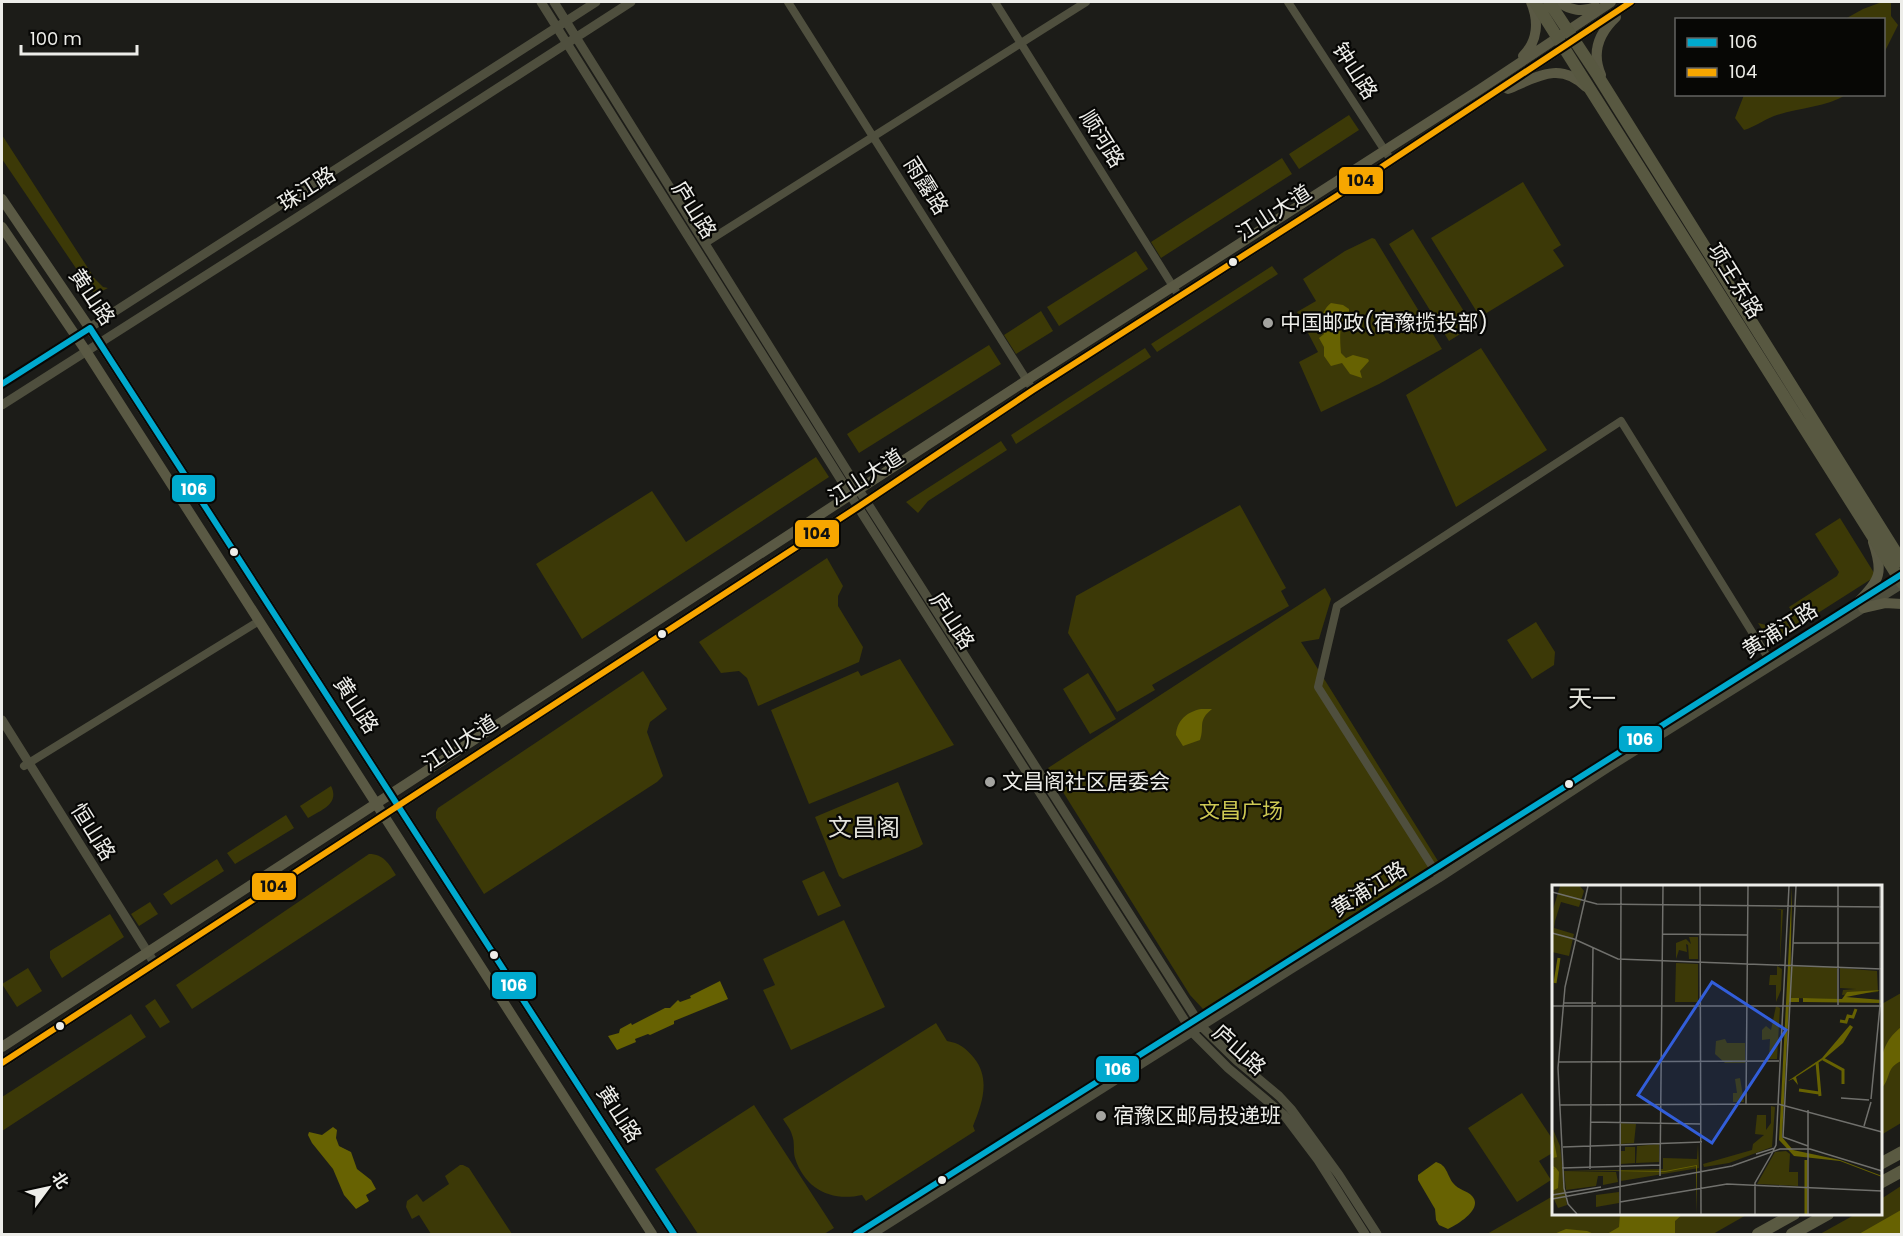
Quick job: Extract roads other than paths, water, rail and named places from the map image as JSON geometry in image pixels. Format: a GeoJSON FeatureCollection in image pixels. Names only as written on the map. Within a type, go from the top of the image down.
{"type":"FeatureCollection","features":[{"type":"Feature","properties":{"kind":"highway"},"geometry":{"type":"LineString","coordinates":[[1882,1163],[1902,1152]]}},
{"type":"Feature","properties":{"kind":"highway"},"geometry":{"type":"LineString","coordinates":[[1882,1182],[1902,1170]]}},
{"type":"Feature","properties":{"kind":"highway"},"geometry":{"type":"LineString","coordinates":[[1758,1234],[1792,1215]]}},
{"type":"Feature","properties":{"kind":"highway"},"geometry":{"type":"LineString","coordinates":[[1792,1234],[1826,1215]]}},
{"type":"Feature","properties":{"kind":"main road","name":"项王东路"},"geometry":{"type":"LineString","coordinates":[[1533,2],[1608,106],[1875,530],[1900,579]]}},
{"type":"Feature","properties":{"kind":"main road"},"geometry":{"type":"LineString","coordinates":[[1482,94],[1532,45],[1536,23],[1533,2]]}},
{"type":"Feature","properties":{"kind":"main road","name":"项王东路"},"geometry":{"type":"LineString","coordinates":[[1549,2],[1572,34],[1608,106]]}},
{"type":"Feature","properties":{"kind":"main road"},"geometry":{"type":"LineString","coordinates":[[1558,2],[1571,10],[1584,10],[1609,2]]}},
{"type":"Feature","properties":{"kind":"main road","name":"江山大道"},"geometry":{"type":"LineString","coordinates":[[1572,34],[1609,2]]}},
{"type":"Feature","properties":{"kind":"main road","name":"江山大道"},"geometry":{"type":"LineString","coordinates":[[2,1047],[855,492],[1176,292],[1572,34],[1632,2]]}},
{"type":"Feature","properties":{"kind":"main road"},"geometry":{"type":"LineString","coordinates":[[1608,106],[1598,69],[1597,43],[1612,21],[1632,2]]}},
{"type":"Feature","properties":{"kind":"main road"},"geometry":{"type":"LineString","coordinates":[[1482,94],[1556,72],[1577,78],[1608,106]]}},
{"type":"Feature","properties":{"kind":"main road","name":"黄山路"},"geometry":{"type":"LineString","coordinates":[[2,199],[90,328],[674,1234]]}},
{"type":"Feature","properties":{"kind":"main road","name":"黄山路"},"geometry":{"type":"LineString","coordinates":[[2,227],[86,351],[652,1234]]}},
{"type":"Feature","properties":{"kind":"main road","name":"江山大道"},"geometry":{"type":"LineString","coordinates":[[2,1063],[862,504],[1030,385]]}},
{"type":"Feature","properties":{"kind":"main road","name":"项王东路"},"geometry":{"type":"LineString","coordinates":[[1875,530],[1902,562]]}},
{"type":"Feature","properties":{"kind":"main road"},"geometry":{"type":"LineString","coordinates":[[1875,530],[1902,547]]}},
{"type":"Feature","properties":{"kind":"main road"},"geometry":{"type":"LineString","coordinates":[[1861,605],[1879,574],[1875,530]]}},
{"type":"Feature","properties":{"kind":"main road"},"geometry":{"type":"LineString","coordinates":[[1861,605],[1902,604]]}},
{"type":"Feature","properties":{"kind":"street","name":"庐山路"},"geometry":{"type":"LineString","coordinates":[[541,2],[557,27],[571,39],[705,243],[862,504],[1190,1028],[1228,1068],[1284,1115],[1318,1160],[1365,1234]]}},
{"type":"Feature","properties":{"kind":"street","name":"庐山路"},"geometry":{"type":"LineString","coordinates":[[554,2],[566,21],[571,39],[855,492]]}},
{"type":"Feature","properties":{"kind":"street","name":"珠江路"},"geometry":{"type":"LineString","coordinates":[[2,384],[596,2]]}},
{"type":"Feature","properties":{"kind":"street","name":"珠江路"},"geometry":{"type":"LineString","coordinates":[[2,405],[631,2]]}},
{"type":"Feature","properties":{"kind":"street","name":"雨露路"},"geometry":{"type":"LineString","coordinates":[[788,2],[1030,385]]}},
{"type":"Feature","properties":{"kind":"street","name":"顺河路"},"geometry":{"type":"LineString","coordinates":[[995,2],[1176,292]]}},
{"type":"Feature","properties":{"kind":"street"},"geometry":{"type":"LineString","coordinates":[[705,243],[1086,2]]}},
{"type":"Feature","properties":{"kind":"street","name":"钟山路"},"geometry":{"type":"LineString","coordinates":[[1288,2],[1388,155]]}},
{"type":"Feature","properties":{"kind":"street"},"geometry":{"type":"LineString","coordinates":[[490,70],[500,86]]}},
{"type":"Feature","properties":{"kind":"street"},"geometry":{"type":"LineString","coordinates":[[314,184],[324,200]]}},
{"type":"Feature","properties":{"kind":"street"},"geometry":{"type":"LineString","coordinates":[[233,235],[243,251]]}},
{"type":"Feature","properties":{"kind":"street"},"geometry":{"type":"LineString","coordinates":[[1437,874],[1318,687],[1337,606],[1621,421],[1771,662]]}},
{"type":"Feature","properties":{"kind":"street","name":"庐山路"},"geometry":{"type":"LineString","coordinates":[[862,504],[1199,1023],[1291,1109],[1334,1167],[1377,1234]]}},
{"type":"Feature","properties":{"kind":"street","name":"黄浦江路"},"geometry":{"type":"LineString","coordinates":[[856,1234],[1609,767],[1900,579]]}},
{"type":"Feature","properties":{"kind":"street"},"geometry":{"type":"LineString","coordinates":[[26,764],[259,621]]}},
{"type":"Feature","properties":{"kind":"street","name":"恒山路"},"geometry":{"type":"LineString","coordinates":[[2,720],[26,764]]}},
{"type":"Feature","properties":{"kind":"street","name":"恒山路"},"geometry":{"type":"LineString","coordinates":[[2,730],[26,764],[152,965]]}},
{"type":"Feature","properties":{"kind":"street","name":"黄浦江路"},"geometry":{"type":"LineString","coordinates":[[872,1234],[1190,1028]]}},
{"type":"Feature","properties":{"kind":"place","name":"中国邮政(宿豫揽投部)"},"geometry":{"type":"Point","coordinates":[1268,323]}},
{"type":"Feature","properties":{"kind":"place","name":"文昌阁社区居委会"},"geometry":{"type":"Point","coordinates":[990,782]}},
{"type":"Feature","properties":{"kind":"place","name":"宿豫区邮局投递班"},"geometry":{"type":"Point","coordinates":[1101,1116]}},
{"type":"Feature","properties":{"kind":"district","name":"天一"},"geometry":{"type":"Point","coordinates":[1592,699]}},
{"type":"Feature","properties":{"kind":"district","name":"文昌阁"},"geometry":{"type":"Point","coordinates":[864,828]}},
{"type":"Feature","properties":{"kind":"park label","name":"文昌广场"},"geometry":{"type":"Point","coordinates":[1241,811]}}]}
